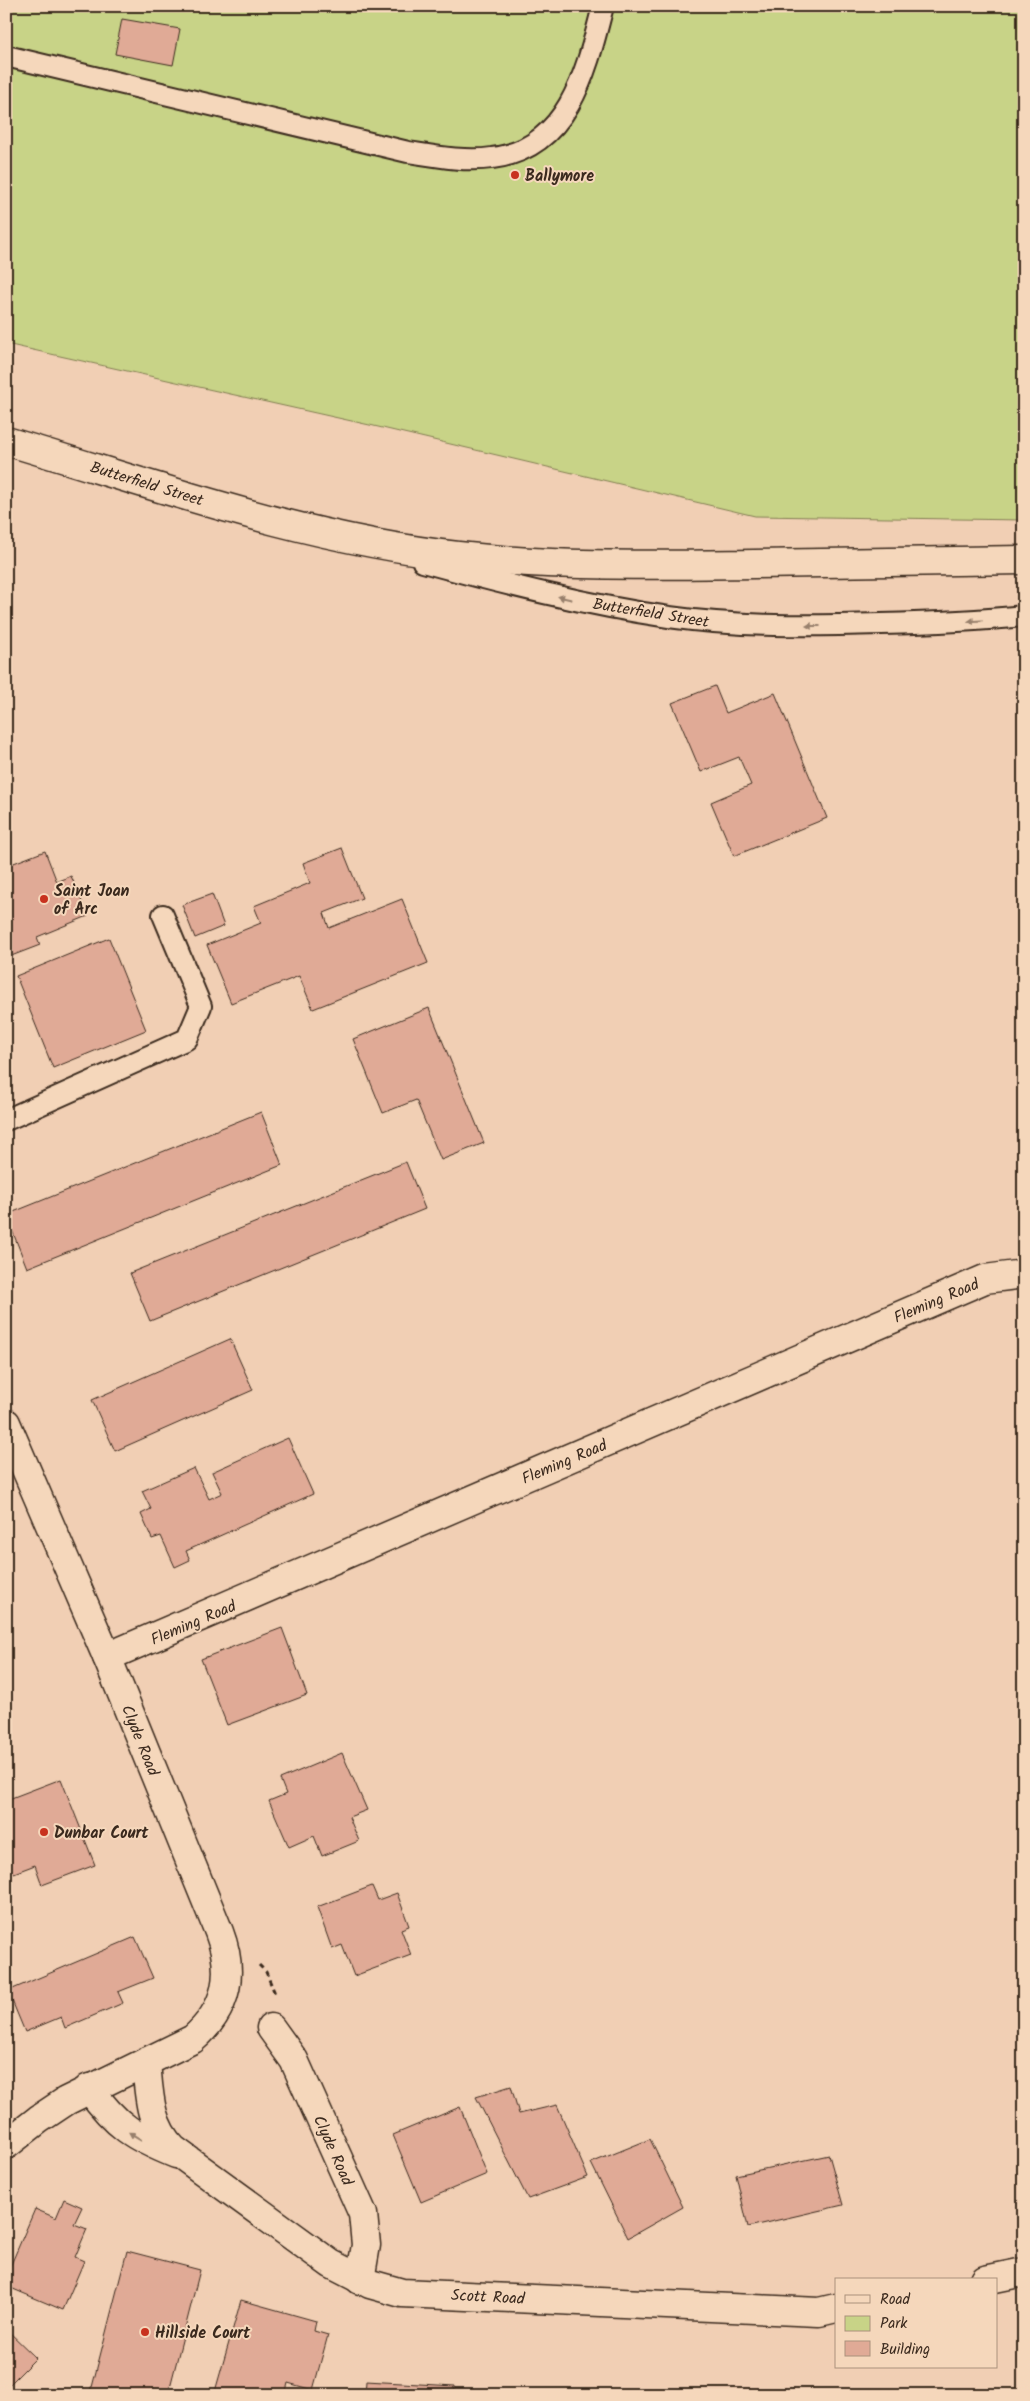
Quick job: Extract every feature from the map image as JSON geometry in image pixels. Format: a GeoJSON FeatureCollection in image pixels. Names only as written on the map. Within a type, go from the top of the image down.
{"type":"FeatureCollection","features":[{"type":"Feature","properties":{"kind":"street","name":"Butterfield Street"},"geometry":{"type":"LineString","coordinates":[[6,441],[288,525],[410,549],[458,556],[649,566],[1024,560]]}},
{"type":"Feature","properties":{"kind":"street","name":"Fleming Road"},"geometry":{"type":"LineString","coordinates":[[107,1658],[985,1279],[1024,1274]]}},
{"type":"Feature","properties":{"kind":"street","name":"Clyde Road"},"geometry":{"type":"LineString","coordinates":[[6,1423],[107,1658],[226,1952],[227,1977],[224,1994],[217,2010],[200,2032],[177,2048],[146,2062]]}},
{"type":"Feature","properties":{"kind":"street","name":"Clyde Road"},"geometry":{"type":"LineString","coordinates":[[271,2028],[284,2043],[297,2067],[363,2214],[366,2246],[360,2280]]}},
{"type":"Feature","properties":{"kind":"street","name":"Scott Road"},"geometry":{"type":"LineString","coordinates":[[146,2062],[154,2122],[167,2144],[180,2156],[331,2264],[360,2280],[402,2293],[819,2312],[835,2308]]}},
{"type":"Feature","properties":{"kind":"street"},"geometry":{"type":"LineString","coordinates":[[6,2145],[39,2119],[89,2088],[146,2062]]}},
{"type":"Feature","properties":{"kind":"street","name":"Scott Road"},"geometry":{"type":"LineString","coordinates":[[89,2088],[109,2115],[129,2133],[180,2156]]}},
{"type":"Feature","properties":{"kind":"street"},"geometry":{"type":"LineString","coordinates":[[995,2278],[1024,2272]]}},
{"type":"Feature","properties":{"kind":"lane"},"geometry":{"type":"LineString","coordinates":[[6,56],[408,152],[453,157],[491,158],[529,145],[545,134],[561,118],[582,81],[603,6]]}},
{"type":"Feature","properties":{"kind":"lane","name":"Butterfield Street"},"geometry":{"type":"LineString","coordinates":[[288,525],[516,586],[575,600],[671,617],[761,625],[815,626],[947,622],[1024,616]]}},
{"type":"Feature","properties":{"kind":"lane"},"geometry":{"type":"LineString","coordinates":[[6,1120],[187,1039],[201,1006],[163,915]]}},
{"type":"Feature","properties":{"kind":"green space","name":"Ballymore"},"geometry":{"type":"Polygon","coordinates":[[[6,6],[1024,6],[1024,520],[755,516],[374,426],[6,344],[6,6]]]}},
{"type":"Feature","properties":{"kind":"building"},"geometry":{"type":"Polygon","coordinates":[[[122,19],[180,29],[173,65],[115,54],[122,19]]]}},
{"type":"Feature","properties":{"kind":"building"},"geometry":{"type":"Polygon","coordinates":[[[715,686],[726,713],[775,693],[827,818],[734,856],[711,802],[751,785],[739,757],[701,772],[672,703],[715,686]]]}},
{"type":"Feature","properties":{"kind":"building"},"geometry":{"type":"Polygon","coordinates":[[[342,848],[362,898],[324,913],[329,928],[402,899],[428,963],[313,1009],[299,976],[231,1003],[207,945],[261,923],[254,906],[310,883],[303,863],[342,848]]]}},
{"type":"Feature","properties":{"kind":"building","name":"Saint Joan of Arc"},"geometry":{"type":"Polygon","coordinates":[[[45,851],[57,882],[71,876],[88,916],[37,937],[40,945],[6,958],[6,880],[11,878],[6,866],[45,851]]]}},
{"type":"Feature","properties":{"kind":"building"},"geometry":{"type":"Polygon","coordinates":[[[212,894],[224,926],[195,938],[182,905],[212,894]]]}},
{"type":"Feature","properties":{"kind":"building"},"geometry":{"type":"Polygon","coordinates":[[[109,938],[146,1030],[53,1068],[16,976],[109,938]]]}},
{"type":"Feature","properties":{"kind":"building"},"geometry":{"type":"Polygon","coordinates":[[[429,1008],[484,1143],[441,1160],[416,1100],[383,1113],[353,1039],[429,1008]]]}},
{"type":"Feature","properties":{"kind":"building"},"geometry":{"type":"Polygon","coordinates":[[[261,1112],[282,1165],[27,1268],[6,1215],[261,1112]]]}},
{"type":"Feature","properties":{"kind":"building"},"geometry":{"type":"Polygon","coordinates":[[[406,1162],[425,1209],[150,1321],[130,1273],[406,1162]]]}},
{"type":"Feature","properties":{"kind":"building"},"geometry":{"type":"Polygon","coordinates":[[[230,1339],[253,1390],[115,1451],[92,1400],[230,1339]]]}},
{"type":"Feature","properties":{"kind":"building"},"geometry":{"type":"Polygon","coordinates":[[[288,1438],[313,1494],[186,1551],[190,1560],[175,1567],[161,1536],[152,1539],[141,1514],[151,1509],[142,1491],[194,1468],[209,1499],[222,1493],[212,1472],[288,1438]]]}},
{"type":"Feature","properties":{"kind":"building"},"geometry":{"type":"Polygon","coordinates":[[[282,1628],[307,1695],[227,1725],[201,1659],[282,1628]]]}},
{"type":"Feature","properties":{"kind":"building"},"geometry":{"type":"Polygon","coordinates":[[[342,1753],[367,1810],[349,1817],[359,1841],[322,1856],[314,1836],[289,1847],[269,1801],[286,1794],[280,1779],[342,1753]]]}},
{"type":"Feature","properties":{"kind":"building","name":"Dunbar Court"},"geometry":{"type":"Polygon","coordinates":[[[61,1779],[95,1865],[42,1885],[35,1865],[6,1876],[6,1800],[61,1779]]]}},
{"type":"Feature","properties":{"kind":"building"},"geometry":{"type":"Polygon","coordinates":[[[372,1886],[378,1900],[397,1893],[409,1926],[401,1929],[411,1955],[354,1976],[342,1945],[332,1949],[317,1907],[372,1886]]]}},
{"type":"Feature","properties":{"kind":"building"},"geometry":{"type":"Polygon","coordinates":[[[135,1937],[153,1978],[118,1992],[123,2003],[65,2028],[61,2017],[25,2032],[8,1991],[135,1937]]]}},
{"type":"Feature","properties":{"kind":"building"},"geometry":{"type":"Polygon","coordinates":[[[511,2086],[519,2114],[557,2105],[588,2177],[528,2199],[476,2097],[511,2086]]]}},
{"type":"Feature","properties":{"kind":"building"},"geometry":{"type":"Polygon","coordinates":[[[460,2107],[487,2174],[421,2202],[393,2135],[460,2107]]]}},
{"type":"Feature","properties":{"kind":"building"},"geometry":{"type":"Polygon","coordinates":[[[650,2139],[683,2207],[628,2238],[591,2163],[650,2139]]]}},
{"type":"Feature","properties":{"kind":"building"},"geometry":{"type":"Polygon","coordinates":[[[829,2155],[843,2205],[748,2227],[736,2175],[829,2155]]]}},
{"type":"Feature","properties":{"kind":"building"},"geometry":{"type":"Polygon","coordinates":[[[64,2199],[82,2207],[74,2224],[87,2229],[75,2257],[84,2261],[63,2310],[6,2286],[6,2276],[35,2209],[56,2218],[64,2199]]]}},
{"type":"Feature","properties":{"kind":"building","name":"Hillside Court"},"geometry":{"type":"Polygon","coordinates":[[[127,2251],[200,2270],[168,2395],[90,2395],[127,2251]]]}},
{"type":"Feature","properties":{"kind":"building"},"geometry":{"type":"Polygon","coordinates":[[[241,2300],[316,2321],[314,2331],[328,2335],[313,2390],[288,2383],[285,2395],[214,2395],[241,2300]]]}},
{"type":"Feature","properties":{"kind":"building"},"geometry":{"type":"Polygon","coordinates":[[[6,2329],[36,2358],[6,2388],[6,2329]]]}},
{"type":"Feature","properties":{"kind":"building"},"geometry":{"type":"Polygon","coordinates":[[[366,2381],[455,2386],[454,2395],[365,2395],[366,2381]]]}},
{"type":"Feature","properties":{"kind":"place","name":"Ballymore"},"geometry":{"type":"Point","coordinates":[515,175]}},
{"type":"Feature","properties":{"kind":"place","name":"Saint Joan of Arc"},"geometry":{"type":"Point","coordinates":[44,899]}},
{"type":"Feature","properties":{"kind":"place","name":"Dunbar Court"},"geometry":{"type":"Point","coordinates":[44,1832]}},
{"type":"Feature","properties":{"kind":"place","name":"Hillside Court"},"geometry":{"type":"Point","coordinates":[145,2332]}}]}
